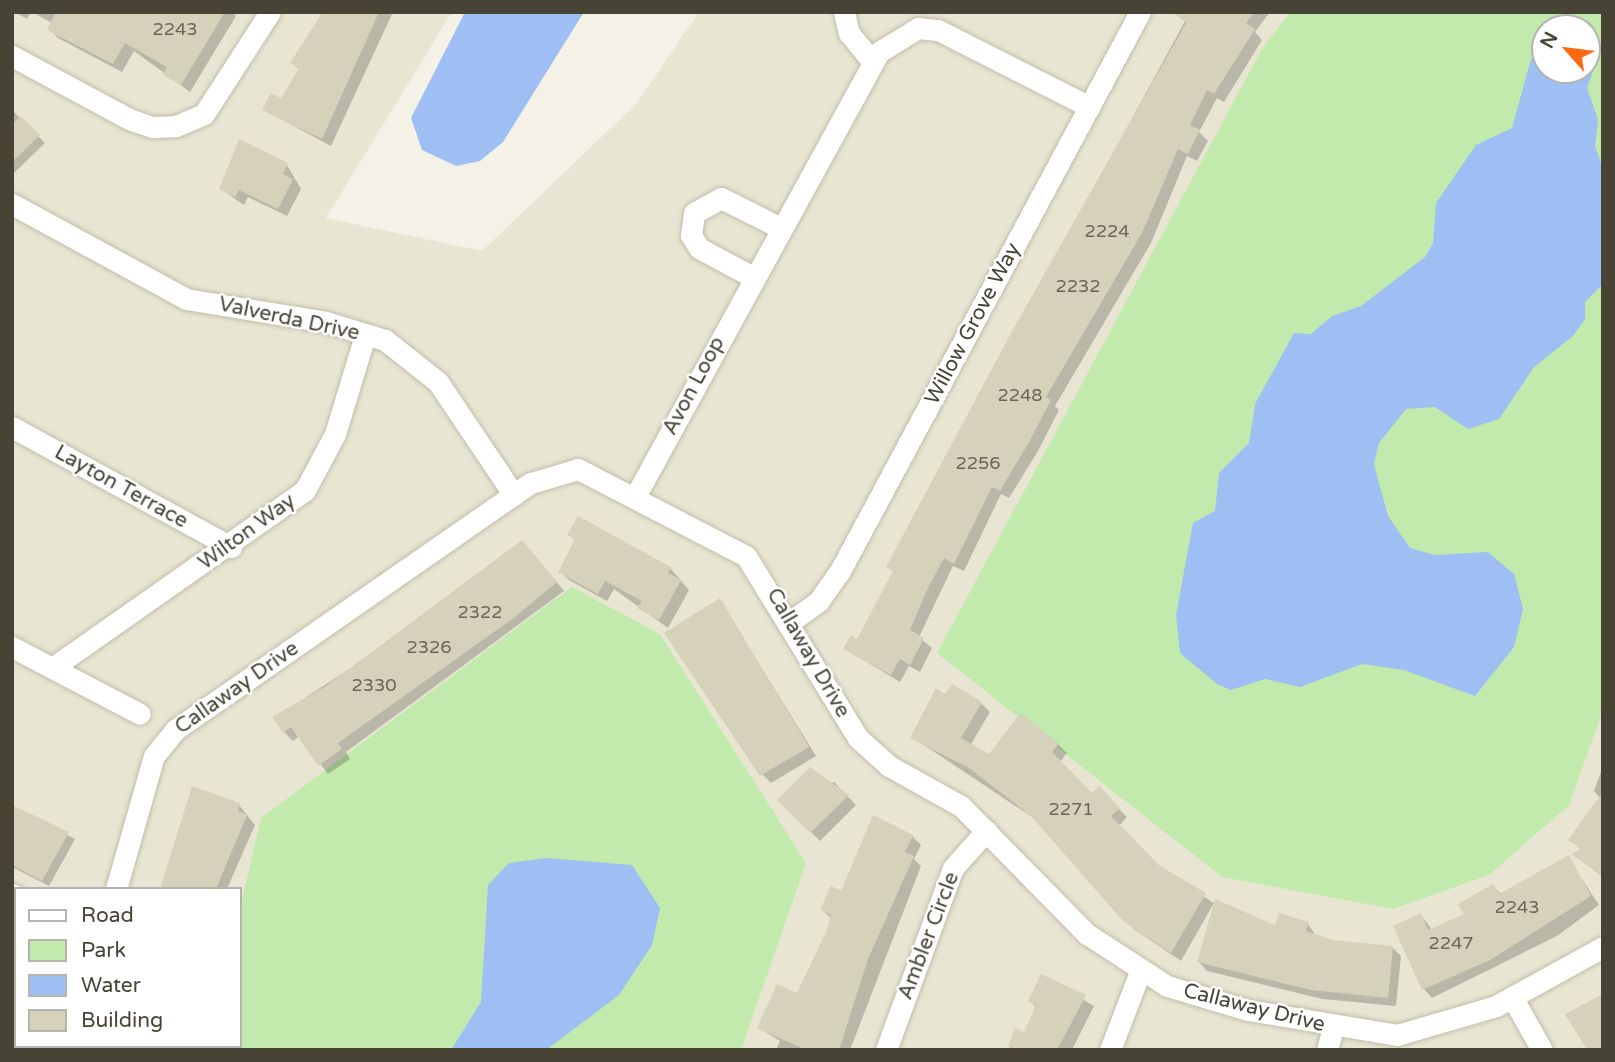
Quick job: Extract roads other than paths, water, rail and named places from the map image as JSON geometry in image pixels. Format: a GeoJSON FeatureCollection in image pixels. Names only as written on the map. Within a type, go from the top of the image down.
{"type":"FeatureCollection","features":[{"type":"Feature","properties":{"kind":"street"},"geometry":{"type":"LineString","coordinates":[[12,56],[129,119],[152,127],[176,126],[204,114],[270,12]]}},
{"type":"Feature","properties":{"kind":"street"},"geometry":{"type":"LineString","coordinates":[[844,12],[849,33],[872,61]]}},
{"type":"Feature","properties":{"kind":"street","name":"Willow Grove Way"},"geometry":{"type":"LineString","coordinates":[[790,622],[818,602],[840,571],[1140,12]]}},
{"type":"Feature","properties":{"kind":"street","name":"Avon Loop"},"geometry":{"type":"LineString","coordinates":[[636,495],[779,227],[872,61],[912,20],[938,30],[1090,107]]}},
{"type":"Feature","properties":{"kind":"street"},"geometry":{"type":"LineString","coordinates":[[753,277],[699,248],[691,235],[694,213],[721,198],[779,227]]}},
{"type":"Feature","properties":{"kind":"street","name":"Valverda Drive"},"geometry":{"type":"LineString","coordinates":[[12,204],[186,299],[365,335],[416,359],[438,382],[514,495]]}},
{"type":"Feature","properties":{"kind":"street","name":"Wilton Way"},"geometry":{"type":"LineString","coordinates":[[52,668],[231,547],[305,490],[335,433],[365,335]]}},
{"type":"Feature","properties":{"kind":"street","name":"Layton Terrace"},"geometry":{"type":"LineString","coordinates":[[12,427],[231,547]]}},
{"type":"Feature","properties":{"kind":"street","name":"Callaway Drive"},"geometry":{"type":"LineString","coordinates":[[117,887],[154,756],[175,730],[514,495],[550,474],[578,469],[636,495],[746,556],[790,622],[858,738],[889,766],[961,806],[1087,934],[1140,972],[1203,998],[1370,1035],[1429,1030],[1512,997],[1603,947]]}},
{"type":"Feature","properties":{"kind":"street"},"geometry":{"type":"LineString","coordinates":[[12,647],[140,714]]}},
{"type":"Feature","properties":{"kind":"street","name":"Ambler Circle"},"geometry":{"type":"LineString","coordinates":[[886,1050],[953,868],[986,831]]}},
{"type":"Feature","properties":{"kind":"street"},"geometry":{"type":"LineString","coordinates":[[1110,1050],[1140,972]]}},
{"type":"Feature","properties":{"kind":"street"},"geometry":{"type":"LineString","coordinates":[[1512,997],[1542,1050]]}},
{"type":"Feature","properties":{"kind":"street"},"geometry":{"type":"LineString","coordinates":[[1327,1050],[1333,1028]]}},
{"type":"Feature","properties":{"kind":"water"},"geometry":{"type":"Polygon","coordinates":[[[465,12],[584,12],[503,142],[480,161],[456,166],[422,150],[411,118],[465,12]]]}},
{"type":"Feature","properties":{"kind":"water"},"geometry":{"type":"Polygon","coordinates":[[[1531,59],[1531,84],[1588,84],[1587,88],[1598,120],[1595,146],[1603,169],[1603,284],[1585,302],[1585,319],[1573,336],[1534,367],[1499,419],[1468,429],[1435,407],[1406,409],[1379,443],[1374,464],[1388,516],[1410,548],[1435,555],[1488,552],[1514,574],[1523,609],[1514,647],[1475,696],[1404,670],[1362,664],[1300,687],[1265,679],[1231,690],[1217,684],[1180,653],[1176,615],[1193,523],[1215,511],[1219,473],[1249,443],[1255,404],[1294,333],[1311,334],[1332,316],[1361,306],[1425,257],[1433,243],[1436,203],[1476,145],[1512,128],[1531,59]]]}},
{"type":"Feature","properties":{"kind":"water"},"geometry":{"type":"Polygon","coordinates":[[[547,858],[632,865],[660,908],[652,945],[619,995],[546,1050],[451,1050],[481,1002],[488,885],[509,863],[547,858]]]}}]}
